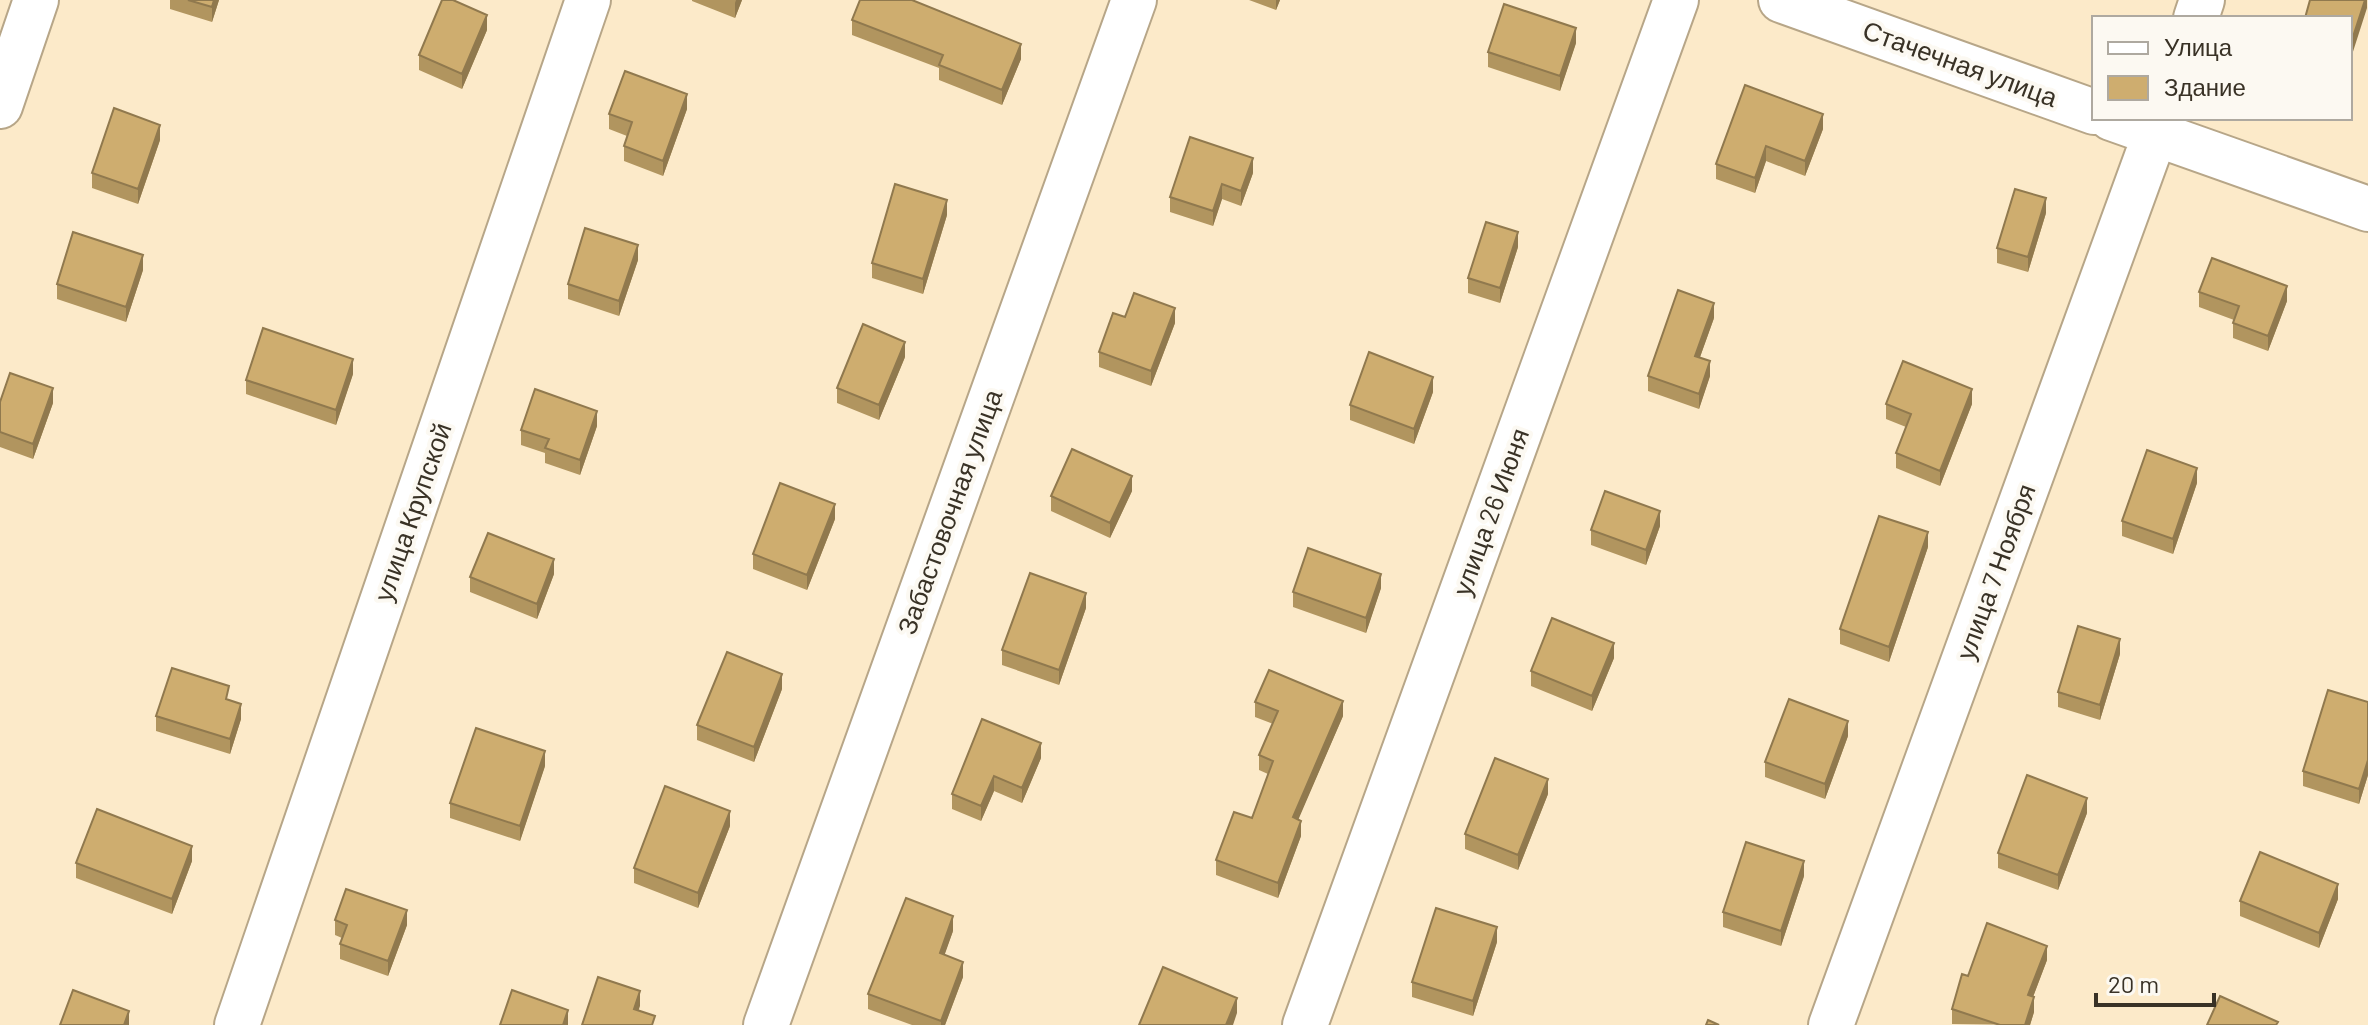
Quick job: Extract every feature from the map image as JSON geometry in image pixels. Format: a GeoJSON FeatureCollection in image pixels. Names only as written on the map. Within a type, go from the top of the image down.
{"type":"FeatureCollection","features":[{"type":"Feature","properties":{"kind":"street"},"geometry":{"type":"LineString","coordinates":[[0,106],[36,0]]}},
{"type":"Feature","properties":{"kind":"street","name":"улица Крупской"},"geometry":{"type":"LineString","coordinates":[[237,1025],[588,0]]}},
{"type":"Feature","properties":{"kind":"street","name":"Забастовочная улица"},"geometry":{"type":"LineString","coordinates":[[766,1025],[1134,0]]}},
{"type":"Feature","properties":{"kind":"street","name":"улица 26 Июня"},"geometry":{"type":"LineString","coordinates":[[1305,1025],[1676,0]]}},
{"type":"Feature","properties":{"kind":"street","name":"Стачечная улица"},"geometry":{"type":"LineString","coordinates":[[1781,0],[2092,111]]}},
{"type":"Feature","properties":{"kind":"street"},"geometry":{"type":"LineString","coordinates":[[2123,120],[2158,126],[2368,209]]}},
{"type":"Feature","properties":{"kind":"street","name":"улица 7 Ноября"},"geometry":{"type":"LineString","coordinates":[[1831,1025],[2158,126]]}},
{"type":"Feature","properties":{"kind":"building"},"geometry":{"type":"Polygon","coordinates":[[[188,0],[214,0],[212,7],[188,0]]]}},
{"type":"Feature","properties":{"kind":"building"},"geometry":{"type":"Polygon","coordinates":[[[442,0],[453,0],[487,15],[462,74],[419,55],[442,0]]]}},
{"type":"Feature","properties":{"kind":"building"},"geometry":{"type":"Polygon","coordinates":[[[860,0],[912,0],[1021,44],[1002,90],[939,65],[943,55],[852,20],[860,0]]]}},
{"type":"Feature","properties":{"kind":"building"},"geometry":{"type":"Polygon","coordinates":[[[2310,0],[2365,0],[2352,40],[2352,16],[2306,16],[2310,0]]]}},
{"type":"Feature","properties":{"kind":"building"},"geometry":{"type":"Polygon","coordinates":[[[1504,4],[1576,28],[1560,76],[1488,52],[1504,4]]]}},
{"type":"Feature","properties":{"kind":"building"},"geometry":{"type":"Polygon","coordinates":[[[625,71],[687,94],[663,161],[624,146],[632,122],[609,114],[625,71]]]}},
{"type":"Feature","properties":{"kind":"building"},"geometry":{"type":"Polygon","coordinates":[[[1745,85],[1823,114],[1805,161],[1766,146],[1755,178],[1716,164],[1745,85]]]}},
{"type":"Feature","properties":{"kind":"building"},"geometry":{"type":"Polygon","coordinates":[[[114,108],[160,125],[138,189],[92,173],[114,108]]]}},
{"type":"Feature","properties":{"kind":"building"},"geometry":{"type":"Polygon","coordinates":[[[1190,137],[1253,158],[1241,191],[1222,184],[1213,211],[1170,197],[1190,137]]]}},
{"type":"Feature","properties":{"kind":"building"},"geometry":{"type":"Polygon","coordinates":[[[895,184],[947,200],[923,279],[872,263],[895,184]]]}},
{"type":"Feature","properties":{"kind":"building"},"geometry":{"type":"Polygon","coordinates":[[[2015,189],[2046,198],[2028,257],[1997,248],[2015,189]]]}},
{"type":"Feature","properties":{"kind":"building"},"geometry":{"type":"Polygon","coordinates":[[[1486,222],[1518,232],[1500,288],[1468,278],[1486,222]]]}},
{"type":"Feature","properties":{"kind":"building"},"geometry":{"type":"Polygon","coordinates":[[[585,228],[638,245],[619,301],[568,284],[585,228]]]}},
{"type":"Feature","properties":{"kind":"building"},"geometry":{"type":"Polygon","coordinates":[[[73,232],[143,255],[126,307],[57,284],[73,232]]]}},
{"type":"Feature","properties":{"kind":"building"},"geometry":{"type":"Polygon","coordinates":[[[2212,258],[2287,286],[2268,336],[2233,323],[2239,306],[2199,292],[2212,258]]]}},
{"type":"Feature","properties":{"kind":"building"},"geometry":{"type":"Polygon","coordinates":[[[1678,290],[1714,303],[1695,356],[1710,361],[1699,394],[1648,376],[1678,290]]]}},
{"type":"Feature","properties":{"kind":"building"},"geometry":{"type":"Polygon","coordinates":[[[1134,293],[1175,308],[1151,371],[1099,352],[1113,313],[1125,317],[1134,293]]]}},
{"type":"Feature","properties":{"kind":"building"},"geometry":{"type":"Polygon","coordinates":[[[863,324],[905,342],[879,405],[837,388],[863,324]]]}},
{"type":"Feature","properties":{"kind":"building"},"geometry":{"type":"Polygon","coordinates":[[[263,328],[353,359],[336,410],[246,380],[263,328]]]}},
{"type":"Feature","properties":{"kind":"building"},"geometry":{"type":"Polygon","coordinates":[[[1369,352],[1433,377],[1414,429],[1350,405],[1369,352]]]}},
{"type":"Feature","properties":{"kind":"building"},"geometry":{"type":"Polygon","coordinates":[[[1903,361],[1972,389],[1940,471],[1896,453],[1911,414],[1886,404],[1903,361]]]}},
{"type":"Feature","properties":{"kind":"building"},"geometry":{"type":"Polygon","coordinates":[[[10,373],[53,388],[33,444],[0,432],[0,402],[10,373]]]}},
{"type":"Feature","properties":{"kind":"building"},"geometry":{"type":"Polygon","coordinates":[[[535,389],[597,411],[580,460],[545,448],[549,439],[521,430],[535,389]]]}},
{"type":"Feature","properties":{"kind":"building"},"geometry":{"type":"Polygon","coordinates":[[[1072,449],[1132,476],[1110,523],[1051,496],[1072,449]]]}},
{"type":"Feature","properties":{"kind":"building"},"geometry":{"type":"Polygon","coordinates":[[[2147,450],[2197,468],[2173,539],[2122,521],[2147,450]]]}},
{"type":"Feature","properties":{"kind":"building"},"geometry":{"type":"Polygon","coordinates":[[[780,483],[835,504],[807,575],[753,554],[780,483]]]}},
{"type":"Feature","properties":{"kind":"building"},"geometry":{"type":"Polygon","coordinates":[[[1605,491],[1660,511],[1646,550],[1591,530],[1605,491]]]}},
{"type":"Feature","properties":{"kind":"building"},"geometry":{"type":"Polygon","coordinates":[[[1879,516],[1928,532],[1889,647],[1840,629],[1879,516]]]}},
{"type":"Feature","properties":{"kind":"building"},"geometry":{"type":"Polygon","coordinates":[[[488,533],[554,559],[537,604],[470,577],[488,533]]]}},
{"type":"Feature","properties":{"kind":"building"},"geometry":{"type":"Polygon","coordinates":[[[1308,548],[1381,574],[1366,618],[1293,592],[1308,548]]]}},
{"type":"Feature","properties":{"kind":"building"},"geometry":{"type":"Polygon","coordinates":[[[1030,573],[1086,593],[1059,670],[1002,650],[1030,573]]]}},
{"type":"Feature","properties":{"kind":"building"},"geometry":{"type":"Polygon","coordinates":[[[1552,618],[1614,643],[1592,696],[1531,671],[1552,618]]]}},
{"type":"Feature","properties":{"kind":"building"},"geometry":{"type":"Polygon","coordinates":[[[2078,626],[2120,639],[2100,705],[2058,692],[2078,626]]]}},
{"type":"Feature","properties":{"kind":"building"},"geometry":{"type":"Polygon","coordinates":[[[727,652],[782,674],[754,747],[697,725],[727,652]]]}},
{"type":"Feature","properties":{"kind":"building"},"geometry":{"type":"Polygon","coordinates":[[[172,668],[229,686],[226,699],[241,704],[230,739],[156,716],[172,668]]]}},
{"type":"Feature","properties":{"kind":"building"},"geometry":{"type":"Polygon","coordinates":[[[1269,670],[1343,701],[1293,817],[1301,821],[1278,883],[1216,860],[1234,812],[1252,818],[1273,761],[1259,755],[1278,711],[1255,702],[1269,670]]]}},
{"type":"Feature","properties":{"kind":"building"},"geometry":{"type":"Polygon","coordinates":[[[2328,690],[2368,702],[2368,760],[2359,789],[2303,771],[2328,690]]]}},
{"type":"Feature","properties":{"kind":"building"},"geometry":{"type":"Polygon","coordinates":[[[1789,699],[1848,721],[1825,784],[1765,762],[1789,699]]]}},
{"type":"Feature","properties":{"kind":"building"},"geometry":{"type":"Polygon","coordinates":[[[982,719],[1041,743],[1022,788],[994,776],[981,806],[952,794],[982,719]]]}},
{"type":"Feature","properties":{"kind":"building"},"geometry":{"type":"Polygon","coordinates":[[[476,728],[545,751],[520,826],[450,803],[476,728]]]}},
{"type":"Feature","properties":{"kind":"building"},"geometry":{"type":"Polygon","coordinates":[[[1495,758],[1548,779],[1518,855],[1465,834],[1495,758]]]}},
{"type":"Feature","properties":{"kind":"building"},"geometry":{"type":"Polygon","coordinates":[[[2027,775],[2087,798],[2058,875],[1998,853],[2027,775]]]}},
{"type":"Feature","properties":{"kind":"building"},"geometry":{"type":"Polygon","coordinates":[[[665,786],[730,811],[698,893],[634,868],[665,786]]]}},
{"type":"Feature","properties":{"kind":"building"},"geometry":{"type":"Polygon","coordinates":[[[97,809],[192,846],[172,899],[76,863],[97,809]]]}},
{"type":"Feature","properties":{"kind":"building"},"geometry":{"type":"Polygon","coordinates":[[[1746,842],[1804,861],[1781,931],[1723,912],[1746,842]]]}},
{"type":"Feature","properties":{"kind":"building"},"geometry":{"type":"Polygon","coordinates":[[[2260,852],[2338,884],[2319,933],[2240,901],[2260,852]]]}},
{"type":"Feature","properties":{"kind":"building"},"geometry":{"type":"Polygon","coordinates":[[[346,889],[407,910],[388,961],[340,944],[347,925],[335,920],[346,889]]]}},
{"type":"Feature","properties":{"kind":"building"},"geometry":{"type":"Polygon","coordinates":[[[906,898],[953,916],[940,953],[963,962],[941,1021],[868,994],[906,898]]]}},
{"type":"Feature","properties":{"kind":"building"},"geometry":{"type":"Polygon","coordinates":[[[1436,908],[1497,927],[1473,1001],[1412,982],[1436,908]]]}},
{"type":"Feature","properties":{"kind":"building"},"geometry":{"type":"Polygon","coordinates":[[[1987,923],[2047,946],[2028,995],[2034,997],[2025,1025],[2000,1025],[1952,1009],[1962,974],[1968,976],[1987,923]]]}},
{"type":"Feature","properties":{"kind":"building"},"geometry":{"type":"Polygon","coordinates":[[[1163,967],[1237,998],[1226,1025],[1139,1025],[1163,967]]]}},
{"type":"Feature","properties":{"kind":"building"},"geometry":{"type":"Polygon","coordinates":[[[598,977],[640,991],[634,1009],[655,1016],[652,1025],[582,1025],[598,977]]]}},
{"type":"Feature","properties":{"kind":"building"},"geometry":{"type":"Polygon","coordinates":[[[73,990],[129,1011],[124,1025],[60,1025],[73,990]]]}},
{"type":"Feature","properties":{"kind":"building"},"geometry":{"type":"Polygon","coordinates":[[[512,990],[568,1010],[563,1025],[500,1025],[512,990]]]}},
{"type":"Feature","properties":{"kind":"building"},"geometry":{"type":"Polygon","coordinates":[[[2220,996],[2278,1022],[2276,1025],[2207,1025],[2220,996]]]}}]}
